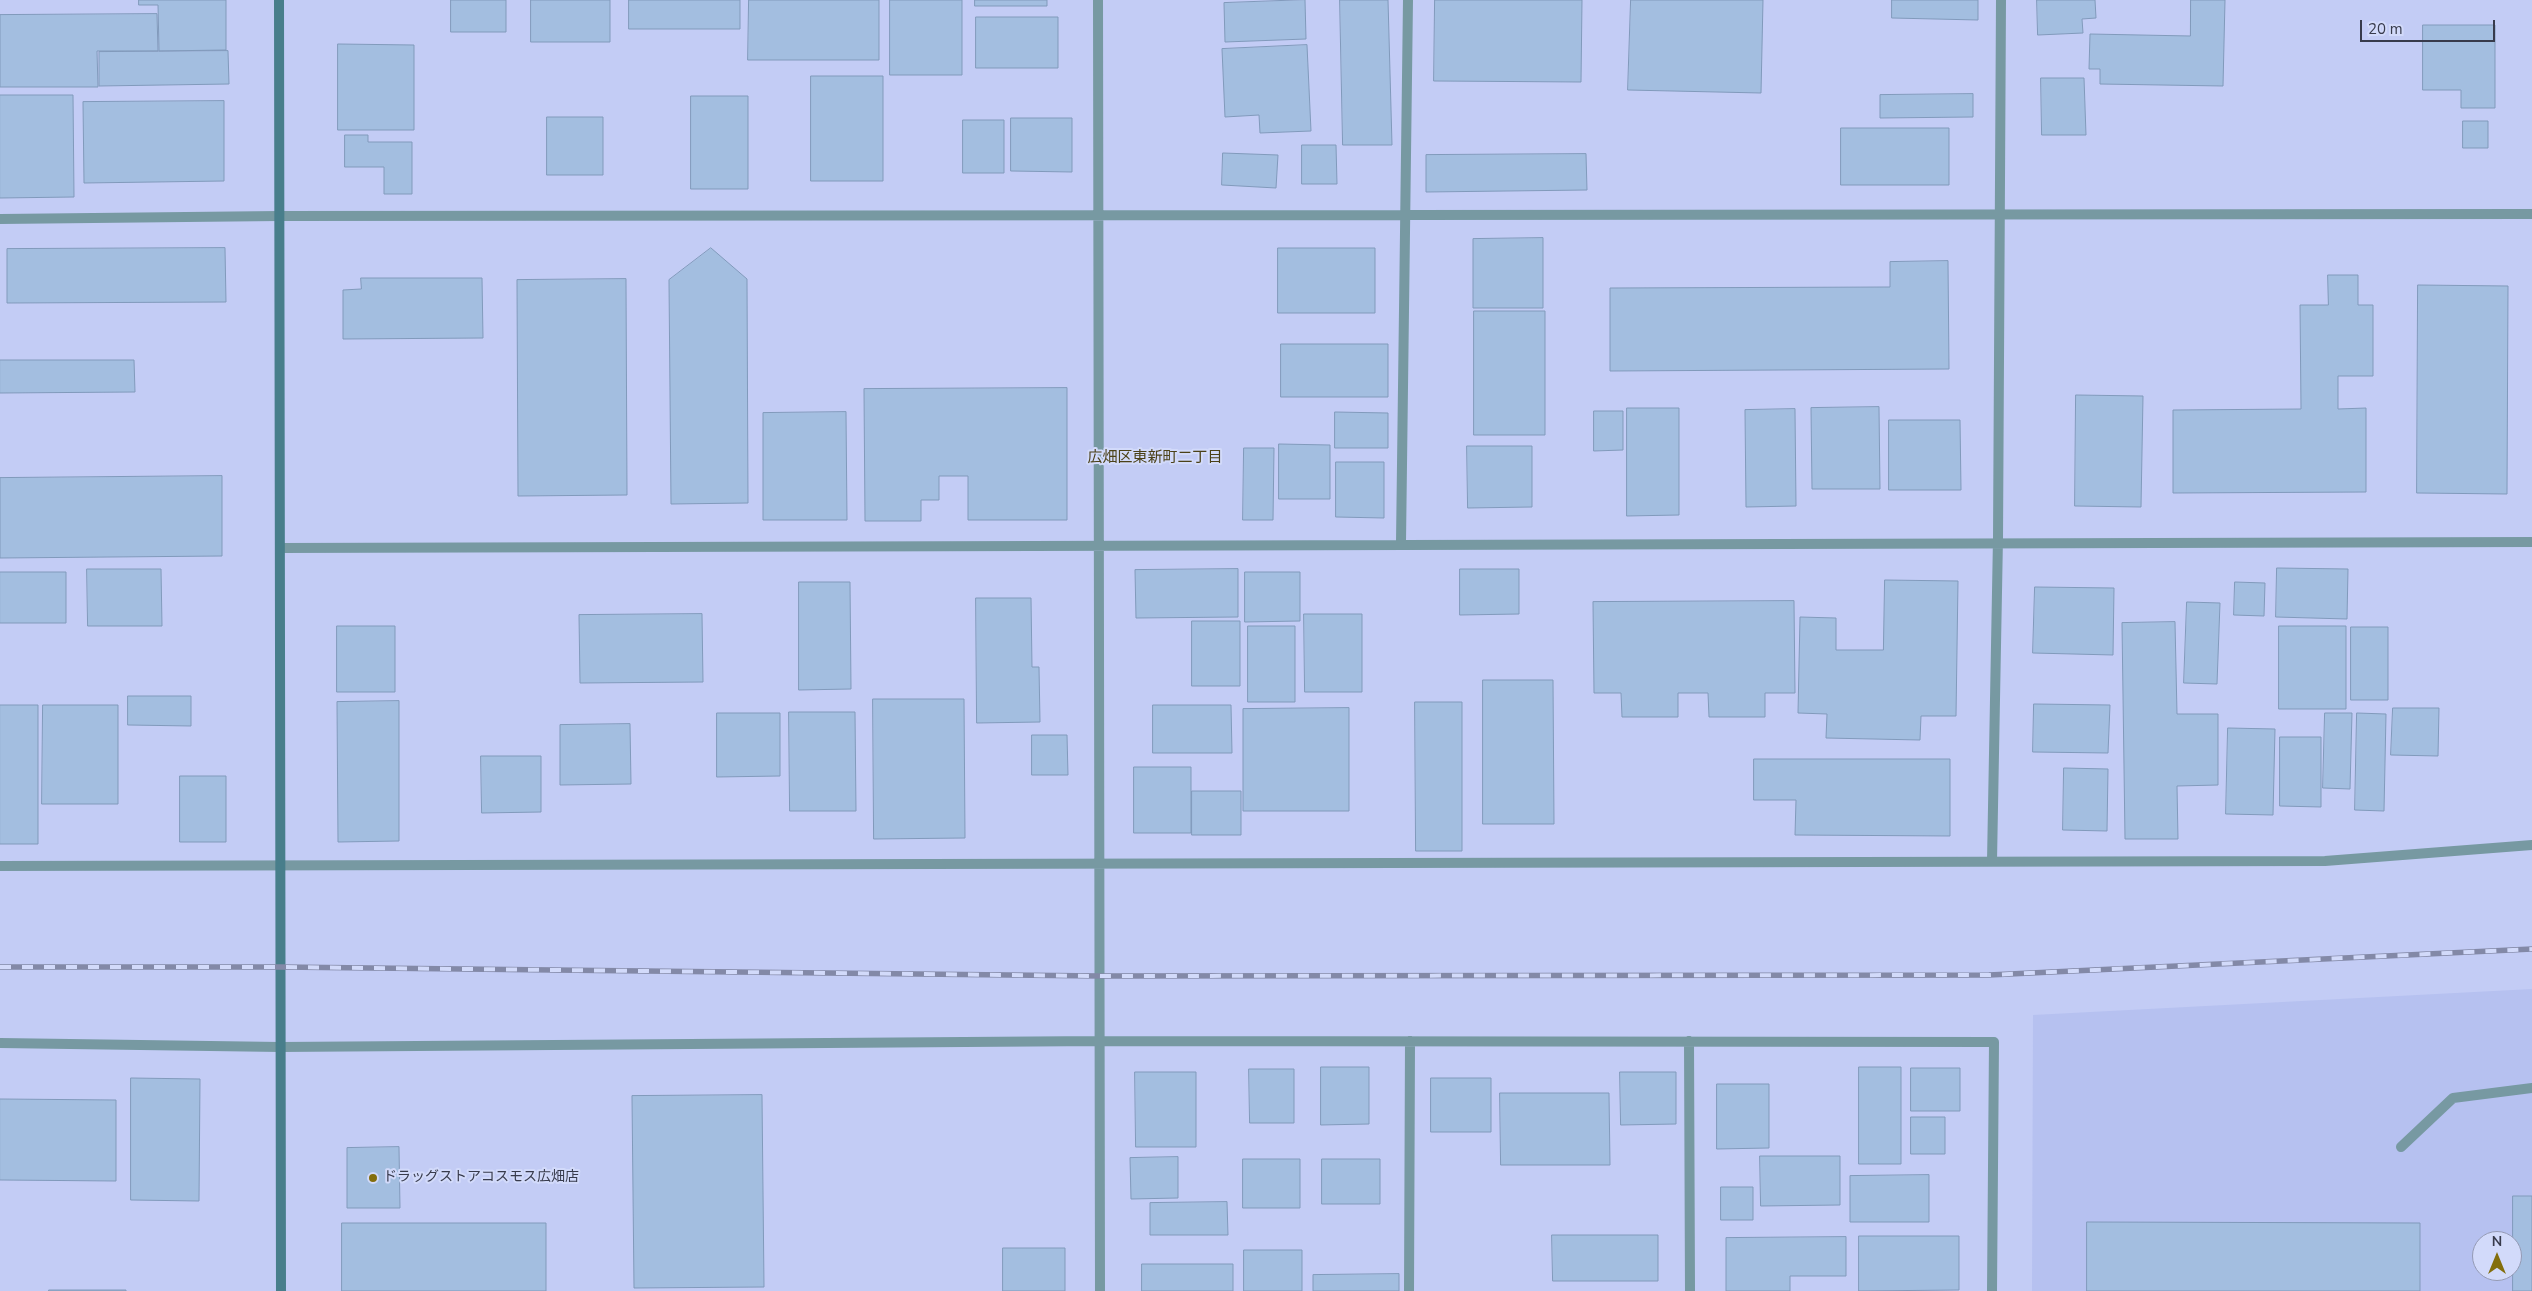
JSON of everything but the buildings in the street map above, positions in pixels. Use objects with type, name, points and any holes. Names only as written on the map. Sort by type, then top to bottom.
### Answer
[{"type":"street","points":[[279,0],[281,1291]]},
{"type":"street","points":[[1098,0],[1101,865],[1100,1291]]},
{"type":"street","points":[[1402,542],[1408,0]]},
{"type":"street","points":[[1992,861],[1998,538],[2001,0]]},
{"type":"street","points":[[0,219],[279,216],[2532,214]]},
{"type":"street","points":[[280,548],[1998,538],[2532,542]]},
{"type":"street","points":[[0,866],[280,867],[2325,861],[2532,845]]},
{"type":"street","points":[[0,1043],[280,1048],[1101,1042],[1994,1042],[1992,1291]]},
{"type":"street","points":[[1409,1291],[1410,1042]]},
{"type":"street","points":[[1689,1042],[1690,1291]]},
{"type":"street","points":[[2401,1148],[2453,1098],[2532,1088]]},
{"type":"shaded area","points":[[2532,989],[2532,1291],[2032,1291],[2033,1015]]},
{"type":"railway","points":[[0,967],[280,967],[1100,976],[1989,975],[2532,949]]},
{"type":"place","name":"ドラッグストアコスモス広畑店","points":[[373,1178]]},
{"type":"district","name":"広畑区東新町二丁目","points":[[1155,458]]}]
